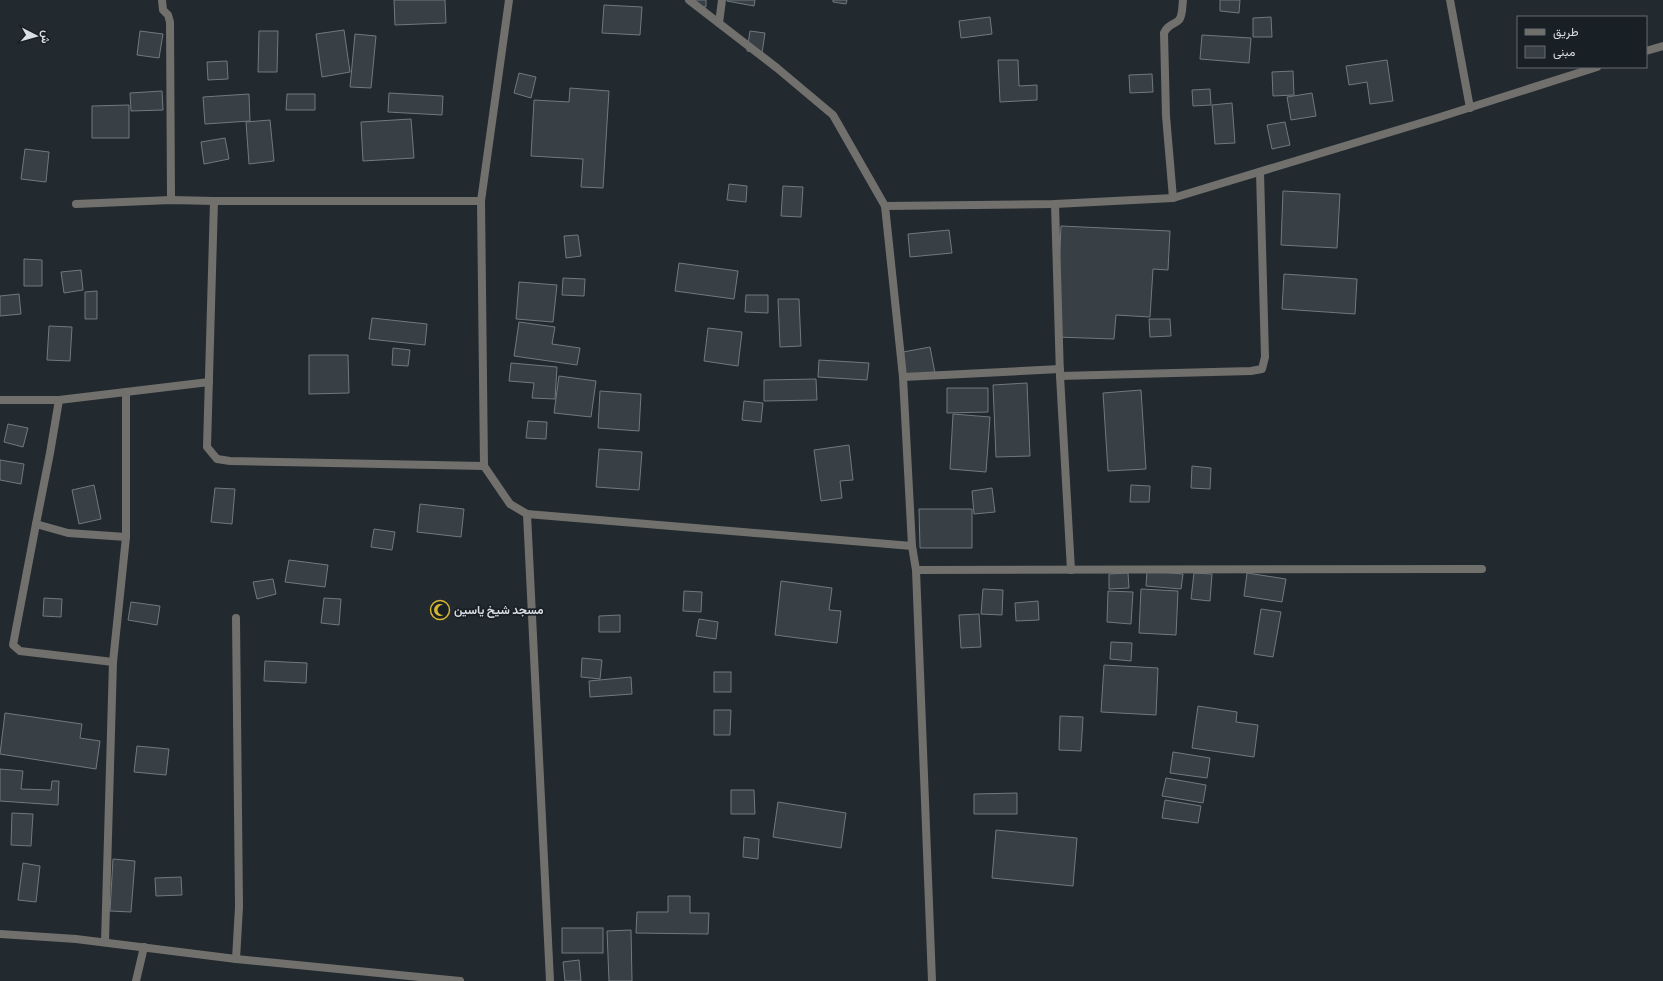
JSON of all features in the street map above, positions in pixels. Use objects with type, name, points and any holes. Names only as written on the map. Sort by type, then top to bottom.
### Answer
[{"type":"street","points":[[162,0],[163,10],[168,15],[170,22],[171,200]]},
{"type":"street","points":[[509,0],[481,201],[484,466],[510,504],[527,514],[912,546]]},
{"type":"street","points":[[689,0],[778,68],[833,115],[885,206],[903,378],[912,546],[916,570],[932,981]]},
{"type":"street","points":[[719,23],[722,0]]},
{"type":"street","points":[[1173,198],[1166,116],[1164,33],[1167,27],[1179,20],[1182,14],[1183,0]]},
{"type":"street","points":[[1450,0],[1470,108]]},
{"type":"street","points":[[1647,51],[1663,46]]},
{"type":"street","points":[[885,206],[1055,204],[1173,198],[1470,108],[1594,68]]},
{"type":"street","points":[[903,378],[1060,373],[1251,371],[1262,369],[1265,357],[1260,172]]},
{"type":"street","points":[[76,204],[171,200],[481,201]]},
{"type":"street","points":[[214,201],[207,447],[217,459],[230,461],[484,466]]},
{"type":"street","points":[[1055,204],[1060,373],[1071,570]]},
{"type":"street","points":[[0,400],[59,400],[209,382]]},
{"type":"street","points":[[106,942],[113,662],[126,537],[126,392]]},
{"type":"street","points":[[59,400],[12,646],[20,651],[113,662]]},
{"type":"street","points":[[527,514],[550,981]]},
{"type":"street","points":[[36,524],[68,532],[126,537]]},
{"type":"street","points":[[916,570],[1482,569]]},
{"type":"street","points":[[236,618],[239,907],[236,959]]},
{"type":"street","points":[[0,934],[106,942],[236,959],[434,977],[460,981]]},
{"type":"street","points":[[136,981],[144,947]]},
{"type":"building","points":[[394,0],[445,0],[446,23],[395,25]]},
{"type":"building","points":[[690,0],[706,0],[706,7],[689,4]]},
{"type":"building","points":[[727,0],[755,0],[754,6]]},
{"type":"building","points":[[833,0],[847,0],[846,4],[833,2]]},
{"type":"building","points":[[1220,0],[1240,0],[1239,13],[1220,11]]},
{"type":"building","points":[[604,5],[642,7],[640,35],[602,33]]},
{"type":"building","points":[[990,17],[992,34],[961,38],[959,21]]},
{"type":"building","points":[[1271,17],[1272,37],[1253,37],[1253,18]]},
{"type":"building","points":[[344,30],[350,72],[322,77],[316,34]]},
{"type":"building","points":[[140,31],[163,34],[159,58],[137,55]]},
{"type":"building","points":[[259,31],[278,31],[277,72],[258,72]]},
{"type":"building","points":[[750,31],[765,33],[762,53],[747,51]]},
{"type":"building","points":[[355,34],[376,36],[371,88],[350,87]]},
{"type":"building","points":[[1202,35],[1251,38],[1249,63],[1200,59]]},
{"type":"building","points":[[998,60],[1018,60],[1019,86],[1037,85],[1037,100],[1000,102]]},
{"type":"building","points":[[1387,60],[1393,101],[1370,104],[1367,82],[1349,85],[1346,66]]},
{"type":"building","points":[[227,61],[228,79],[208,80],[207,62]]},
{"type":"building","points":[[1293,71],[1294,95],[1273,96],[1272,72]]},
{"type":"building","points":[[519,73],[536,77],[531,98],[514,93]]},
{"type":"building","points":[[1152,74],[1153,92],[1130,93],[1129,75]]},
{"type":"building","points":[[570,88],[609,91],[603,188],[581,187],[583,159],[531,156],[534,100],[569,102]]},
{"type":"building","points":[[1210,89],[1211,105],[1193,106],[1192,90]]},
{"type":"building","points":[[162,91],[163,110],[131,111],[130,93]]},
{"type":"building","points":[[389,93],[443,96],[442,115],[388,112]]},
{"type":"building","points":[[1312,93],[1316,116],[1291,120],[1287,97]]},
{"type":"building","points":[[249,94],[250,121],[205,124],[203,97]]},
{"type":"building","points":[[287,94],[315,94],[315,110],[286,110]]},
{"type":"building","points":[[1232,103],[1235,143],[1215,144],[1212,105]]},
{"type":"building","points":[[129,105],[129,138],[92,138],[92,106]]},
{"type":"building","points":[[411,119],[414,158],[363,161],[361,122]]},
{"type":"building","points":[[270,120],[274,161],[249,164],[246,122]]},
{"type":"building","points":[[1285,122],[1290,145],[1272,149],[1267,125]]},
{"type":"building","points":[[225,138],[229,159],[204,164],[201,142]]},
{"type":"building","points":[[25,149],[49,152],[46,182],[21,179]]},
{"type":"building","points":[[729,184],[747,186],[746,202],[727,200]]},
{"type":"building","points":[[783,186],[803,187],[801,217],[781,216]]},
{"type":"building","points":[[1283,191],[1340,194],[1337,248],[1281,245]]},
{"type":"building","points":[[1061,226],[1170,231],[1168,270],[1153,269],[1150,317],[1116,315],[1114,339],[1056,337]]},
{"type":"building","points":[[949,230],[952,253],[910,257],[908,234]]},
{"type":"building","points":[[578,235],[581,256],[566,258],[564,236]]},
{"type":"building","points":[[24,259],[42,260],[42,286],[24,286]]},
{"type":"building","points":[[679,263],[738,271],[734,299],[675,291]]},
{"type":"building","points":[[81,270],[83,290],[64,293],[61,272]]},
{"type":"building","points":[[1284,274],[1357,279],[1355,314],[1282,309]]},
{"type":"building","points":[[563,278],[585,279],[584,296],[562,295]]},
{"type":"building","points":[[519,282],[557,285],[553,322],[516,319]]},
{"type":"building","points":[[97,291],[97,319],[85,319],[85,292]]},
{"type":"building","points":[[19,294],[21,314],[0,316],[0,296]]},
{"type":"building","points":[[746,295],[768,295],[768,313],[745,312]]},
{"type":"building","points":[[778,299],[799,299],[801,346],[780,347]]},
{"type":"building","points":[[372,318],[427,324],[425,345],[369,339]]},
{"type":"building","points":[[1149,319],[1170,319],[1171,336],[1150,337]]},
{"type":"building","points":[[519,322],[555,327],[552,344],[580,348],[577,365],[514,356]]},
{"type":"building","points":[[49,326],[72,327],[70,361],[47,360]]},
{"type":"building","points":[[708,328],[742,332],[738,366],[704,361]]},
{"type":"building","points":[[930,347],[935,373],[902,379],[898,353]]},
{"type":"building","points":[[393,348],[410,350],[408,366],[392,365]]},
{"type":"building","points":[[309,355],[348,355],[349,393],[309,394]]},
{"type":"building","points":[[819,360],[869,363],[867,380],[818,377]]},
{"type":"building","points":[[511,363],[557,367],[555,399],[532,398],[534,383],[509,381]]},
{"type":"building","points":[[559,376],[596,381],[591,417],[554,413]]},
{"type":"building","points":[[816,379],[817,400],[764,401],[764,380]]},
{"type":"building","points":[[1027,383],[1030,456],[996,457],[993,385]]},
{"type":"building","points":[[947,388],[988,388],[988,412],[947,413]]},
{"type":"building","points":[[1141,390],[1146,469],[1108,471],[1103,393]]},
{"type":"building","points":[[600,391],[641,394],[639,431],[598,428]]},
{"type":"building","points":[[744,401],[763,403],[761,422],[742,420]]},
{"type":"building","points":[[953,414],[990,417],[986,472],[950,469]]},
{"type":"building","points":[[528,421],[547,422],[546,439],[526,438]]},
{"type":"building","points":[[8,424],[28,428],[23,447],[4,442]]},
{"type":"building","points":[[849,445],[853,480],[840,481],[842,498],[821,501],[814,450]]},
{"type":"building","points":[[599,449],[642,452],[639,490],[596,487]]},
{"type":"building","points":[[0,460],[24,464],[21,484],[0,480]]},
{"type":"building","points":[[1192,466],[1211,468],[1210,489],[1191,488]]},
{"type":"building","points":[[94,485],[101,519],[79,524],[72,490]]},
{"type":"building","points":[[1131,485],[1150,486],[1149,502],[1130,502]]},
{"type":"building","points":[[215,488],[235,489],[232,524],[211,522]]},
{"type":"building","points":[[992,488],[995,512],[974,514],[972,491]]},
{"type":"building","points":[[420,504],[464,509],[461,537],[417,532]]},
{"type":"building","points":[[919,509],[972,509],[972,548],[920,548]]},
{"type":"building","points":[[374,529],[395,532],[392,550],[371,547]]},
{"type":"building","points":[[289,560],[328,565],[325,587],[285,582]]},
{"type":"building","points":[[1147,571],[1183,574],[1181,589],[1146,586]]},
{"type":"building","points":[[1128,573],[1129,588],[1109,589],[1109,574]]},
{"type":"building","points":[[1194,573],[1212,574],[1210,601],[1191,599]]},
{"type":"building","points":[[1247,573],[1286,579],[1282,602],[1244,596]]},
{"type":"building","points":[[273,579],[276,594],[257,599],[253,582]]},
{"type":"building","points":[[781,581],[832,588],[829,610],[841,611],[837,643],[775,635]]},
{"type":"building","points":[[983,589],[1003,590],[1002,615],[981,614]]},
{"type":"building","points":[[1141,589],[1178,591],[1176,635],[1139,633]]},
{"type":"building","points":[[684,591],[702,592],[701,612],[683,611]]},
{"type":"building","points":[[1108,591],[1133,592],[1131,624],[1107,622]]},
{"type":"building","points":[[44,598],[62,599],[61,617],[43,616]]},
{"type":"building","points":[[324,598],[341,599],[339,625],[321,623]]},
{"type":"building","points":[[1038,601],[1039,620],[1016,621],[1015,603]]},
{"type":"building","points":[[131,602],[160,606],[157,625],[128,620]]},
{"type":"building","points":[[1261,609],[1281,612],[1273,657],[1254,654]]},
{"type":"building","points":[[979,614],[981,647],[961,648],[959,615]]},
{"type":"building","points":[[620,615],[620,632],[599,632],[599,616]]},
{"type":"building","points":[[699,619],[718,622],[716,639],[696,636]]},
{"type":"building","points":[[1111,642],[1132,643],[1131,661],[1110,659]]},
{"type":"building","points":[[582,658],[602,660],[600,679],[581,677]]},
{"type":"building","points":[[265,661],[307,663],[306,683],[264,681]]},
{"type":"building","points":[[1104,665],[1158,668],[1156,715],[1101,712]]},
{"type":"building","points":[[714,672],[731,672],[731,692],[714,692]]},
{"type":"building","points":[[631,677],[632,694],[590,697],[589,681]]},
{"type":"building","points":[[1198,706],[1237,712],[1236,722],[1258,725],[1254,757],[1192,748]]},
{"type":"building","points":[[714,710],[731,710],[730,735],[714,735]]},
{"type":"building","points":[[5,713],[82,724],[80,738],[100,741],[96,769],[0,754]]},
{"type":"building","points":[[1060,716],[1083,717],[1081,751],[1059,750]]},
{"type":"building","points":[[137,746],[169,749],[166,775],[134,772]]},
{"type":"building","points":[[1173,752],[1210,758],[1207,778],[1170,773]]},
{"type":"building","points":[[0,769],[23,771],[21,789],[51,790],[52,781],[59,781],[58,805],[0,801]]},
{"type":"building","points":[[1166,778],[1206,785],[1203,803],[1162,796]]},
{"type":"building","points":[[731,790],[754,790],[755,814],[731,814]]},
{"type":"building","points":[[1017,793],[1017,814],[974,814],[974,794]]},
{"type":"building","points":[[1165,800],[1201,806],[1198,823],[1162,818]]},
{"type":"building","points":[[778,802],[846,813],[841,848],[773,837]]},
{"type":"building","points":[[12,813],[33,814],[31,846],[11,845]]},
{"type":"building","points":[[996,830],[1077,838],[1073,886],[992,878]]},
{"type":"building","points":[[744,837],[759,839],[758,859],[743,857]]},
{"type":"building","points":[[113,859],[135,861],[131,912],[110,911]]},
{"type":"building","points":[[23,863],[40,866],[36,902],[18,900]]},
{"type":"building","points":[[181,877],[182,895],[156,896],[155,878]]},
{"type":"building","points":[[668,896],[690,896],[690,913],[709,913],[708,934],[636,933],[637,912],[668,912]]},
{"type":"building","points":[[562,928],[603,928],[603,953],[562,953]]},
{"type":"building","points":[[631,930],[632,981],[609,981],[607,931]]},
{"type":"building","points":[[579,960],[581,981],[565,981],[563,962]]},
{"type":"place","name":"مسجد شيخ ياسين","points":[[440,610]]}]
